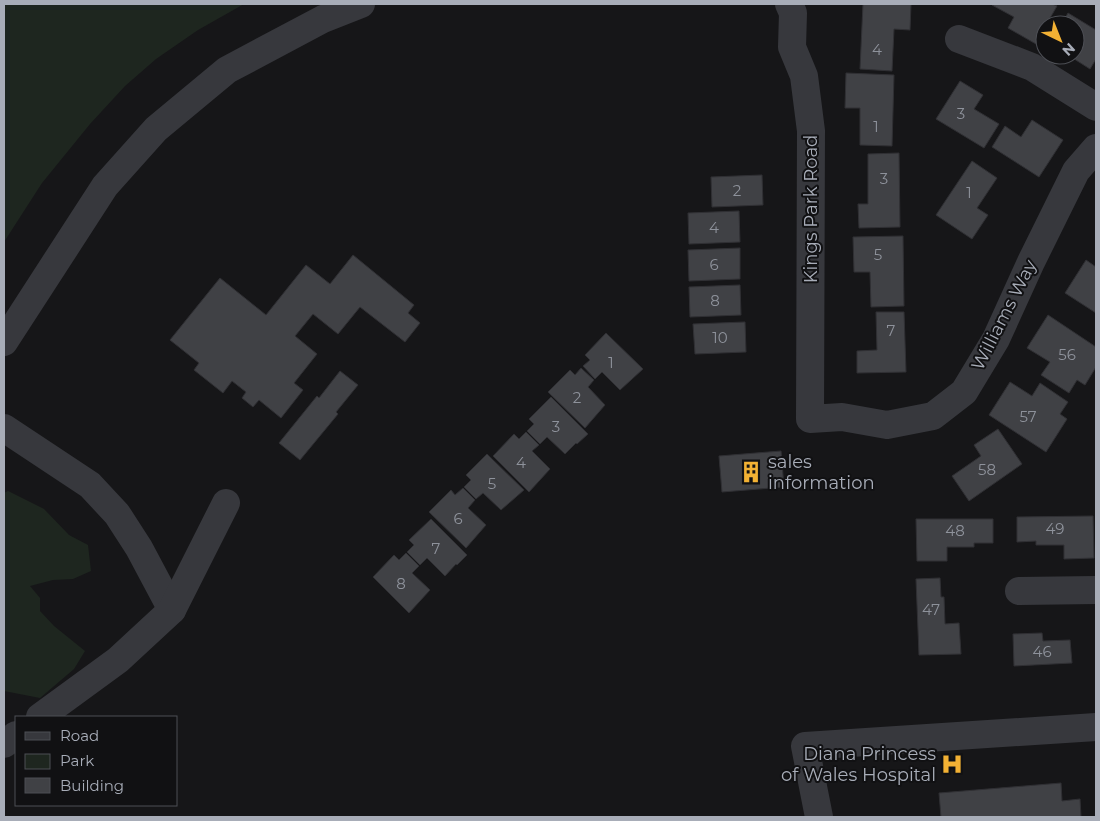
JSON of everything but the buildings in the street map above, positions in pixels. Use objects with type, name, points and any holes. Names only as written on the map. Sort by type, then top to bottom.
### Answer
[{"type":"street","points":[[4,342],[105,186],[156,129],[227,70],[323,19],[361,4]]},
{"type":"street","name":"Kings Park Road","points":[[789,4],[792,13],[792,47],[804,76],[811,131],[810,419]]},
{"type":"street","points":[[959,39],[1032,67],[1096,106]]},
{"type":"street","name":"Williams Way","points":[[810,419],[842,417],[887,426],[933,416],[964,392],[996,339],[1030,262],[1076,171],[1096,148]]},
{"type":"street","points":[[4,428],[90,485],[117,514],[139,548],[172,610]]},
{"type":"street","points":[[41,716],[118,660],[172,610],[226,503]]},
{"type":"street","points":[[1019,591],[1096,590]]},
{"type":"street","points":[[819,817],[804,746],[1096,727]]},
{"type":"street","points":[[4,744],[15,736]]},
{"type":"green space","points":[[4,4],[244,4],[198,30],[156,59],[125,86],[90,124],[42,183],[4,242]]},
{"type":"green space","points":[[8,491],[44,509],[69,535],[88,545],[91,571],[73,579],[53,580],[30,586],[40,598],[40,611],[54,626],[85,651],[74,669],[40,698],[4,691],[4,493]]},
{"type":"place","name":"sales information","points":[[751,472]]},
{"type":"place","name":"Diana Princess of Wales Hospital","points":[[952,764]]}]
